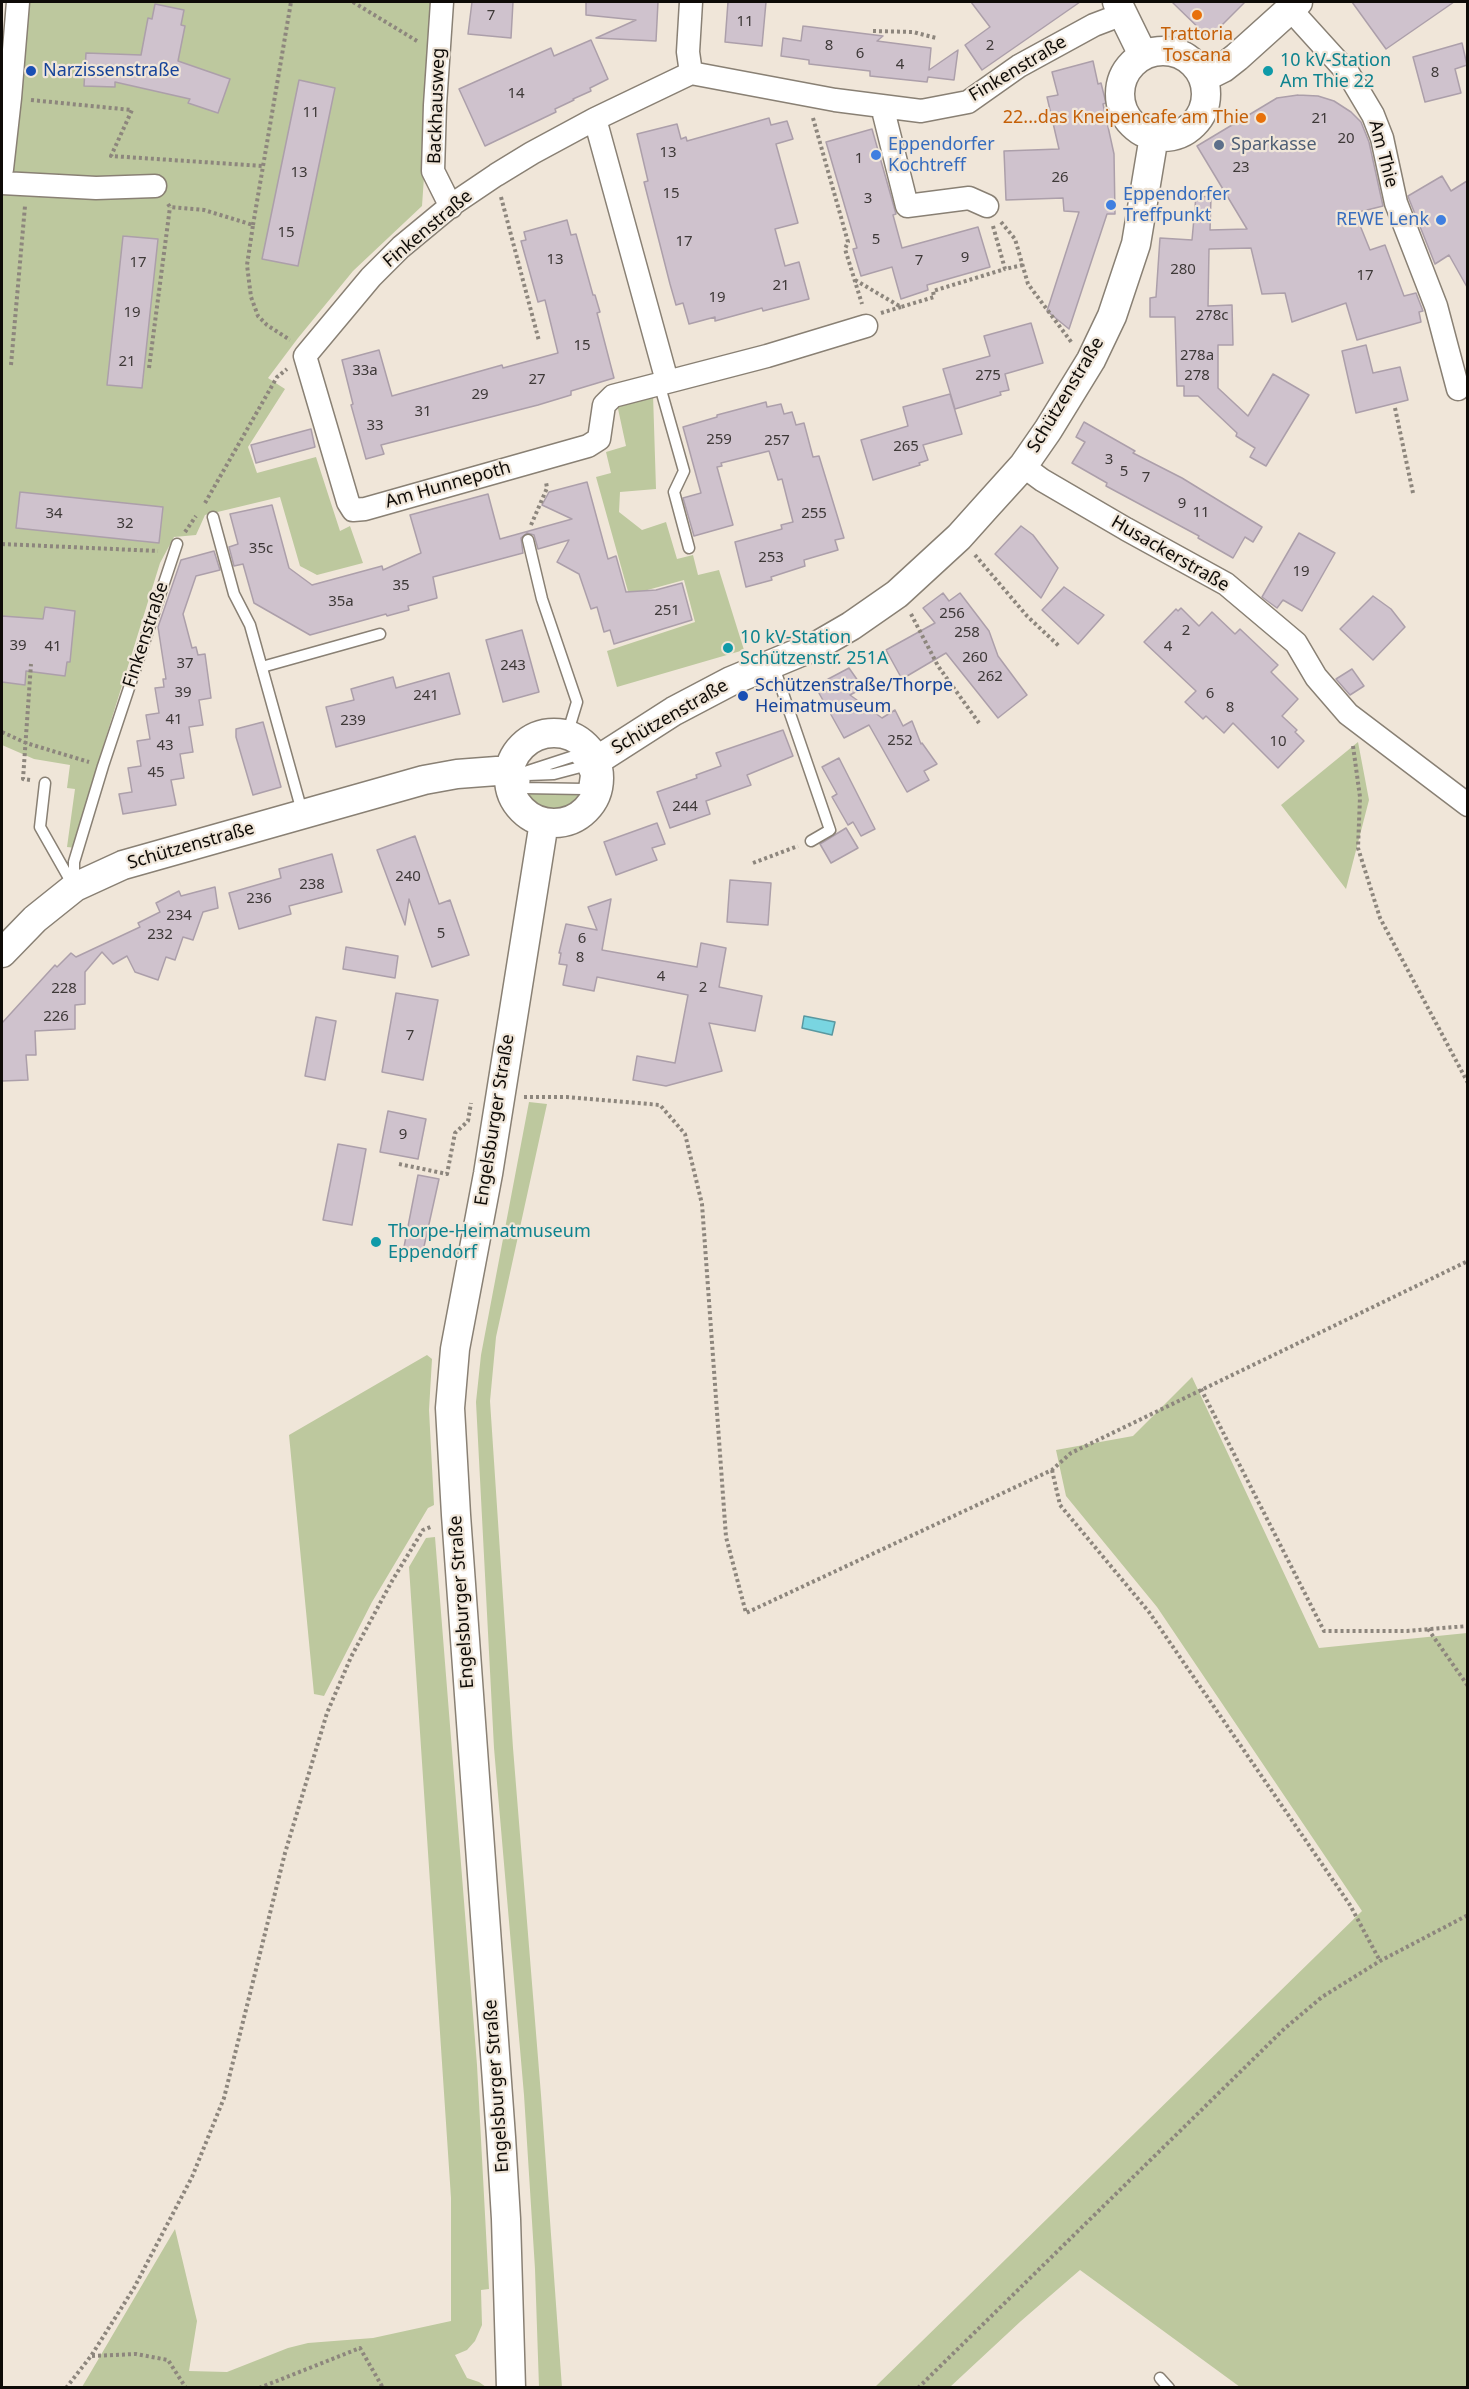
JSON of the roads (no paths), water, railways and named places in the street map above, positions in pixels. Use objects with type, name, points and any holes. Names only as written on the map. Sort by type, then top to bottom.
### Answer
[{"type":"street","points":[[2,169],[18,2]]},
{"type":"street","name":"Backhausweg","points":[[442,2],[433,171],[451,207]]},
{"type":"street","points":[[690,73],[688,52],[691,2]]},
{"type":"street","points":[[1203,78],[1223,68],[1237,57],[1294,5]]},
{"type":"street","name":"Am Thie","points":[[1294,5],[1348,73],[1373,115],[1382,138],[1396,203],[1436,306],[1458,389]]},
{"type":"street","points":[[1120,8],[1143,55]]},
{"type":"street","name":"Finkenstraße","points":[[304,356],[371,277],[402,247],[451,207],[496,175],[595,119],[690,73],[921,111],[968,102],[1019,66],[1120,8]]},
{"type":"street","points":[[1158,51],[1174,52],[1188,59],[1203,78],[1205,100],[1196,121],[1177,134],[1154,136],[1134,126],[1124,114],[1120,100],[1122,77],[1131,64],[1143,55],[1158,51]]},
{"type":"street","points":[[882,106],[907,206],[969,198],[987,206]]},
{"type":"street","points":[[595,119],[663,382]]},
{"type":"street","name":"Schützenstraße","points":[[590,764],[674,711],[731,681],[827,640],[851,626],[897,594],[958,537],[1023,465],[1048,430],[1090,360],[1112,316],[1136,244],[1154,136]]},
{"type":"street","points":[[2,183],[96,188],[155,186]]},
{"type":"street","name":"Am Hunnepoth","points":[[304,356],[348,502],[353,510],[365,509],[588,446],[599,438],[604,405],[613,396],[767,356],[866,326]]},
{"type":"street","name":"Husackerstraße","points":[[1023,465],[1042,480],[1226,584],[1296,642],[1316,677],[1348,714],[1467,805]]},
{"type":"street","points":[[567,735],[584,744],[590,764],[599,773],[598,787],[593,801],[584,812],[572,820],[558,823],[544,822],[531,817],[520,808],[513,796],[509,783],[517,773],[515,755],[525,744],[538,736],[567,735]]},
{"type":"street","name":"Schützenstraße","points":[[2,953],[35,919],[75,887],[123,865],[424,780],[457,774],[517,773]]},
{"type":"street","name":"Engelsburger Straße","points":[[511,2388],[503,2172],[450,1432],[451,1383],[486,1095],[544,822]]},
{"type":"lane","points":[[663,382],[684,471],[674,492],[688,548]]},
{"type":"lane","points":[[213,517],[234,594],[250,625],[303,815]]},
{"type":"lane","points":[[528,540],[542,599],[577,702],[567,735]]},
{"type":"lane","name":"Finkenstraße","points":[[75,887],[74,862],[175,548]]},
{"type":"lane","points":[[262,667],[380,634]]},
{"type":"lane","points":[[773,664],[830,830],[811,841]]},
{"type":"lane","points":[[517,773],[524,788],[584,789],[590,764]]},
{"type":"lane","name":"Schützenstraße","points":[[517,773],[554,774],[590,764]]},
{"type":"lane","points":[[45,783],[40,827],[75,887]]},
{"type":"lane","points":[[1160,2378],[1169,2388]]},
{"type":"water","points":[[804,1016],[835,1022],[832,1035],[802,1028]]},
{"type":"place","name":"Trattoria Toscana","points":[[1197,15]]},
{"type":"place","name":"Narzissenstraße","points":[[31,71]]},
{"type":"place","name":"10 kV-Station Am Thie 22","points":[[1268,71]]},
{"type":"place","name":"22...das Kneipencafe am Thie","points":[[1261,118]]},
{"type":"place","name":"Sparkasse","points":[[1219,145]]},
{"type":"place","name":"Eppendorfer Kochtreff","points":[[876,155]]},
{"type":"place","name":"Eppendorfer Treffpunkt","points":[[1111,205]]},
{"type":"place","name":"REWE Lenk","points":[[1441,220]]},
{"type":"place","name":"10 kV-Station Schützenstr. 251A","points":[[728,648]]},
{"type":"place","name":"Schützenstraße/Thorpe Heimatmuseum","points":[[743,696]]},
{"type":"place","name":"Thorpe-Heimatmuseum Eppendorf","points":[[376,1242]]}]
